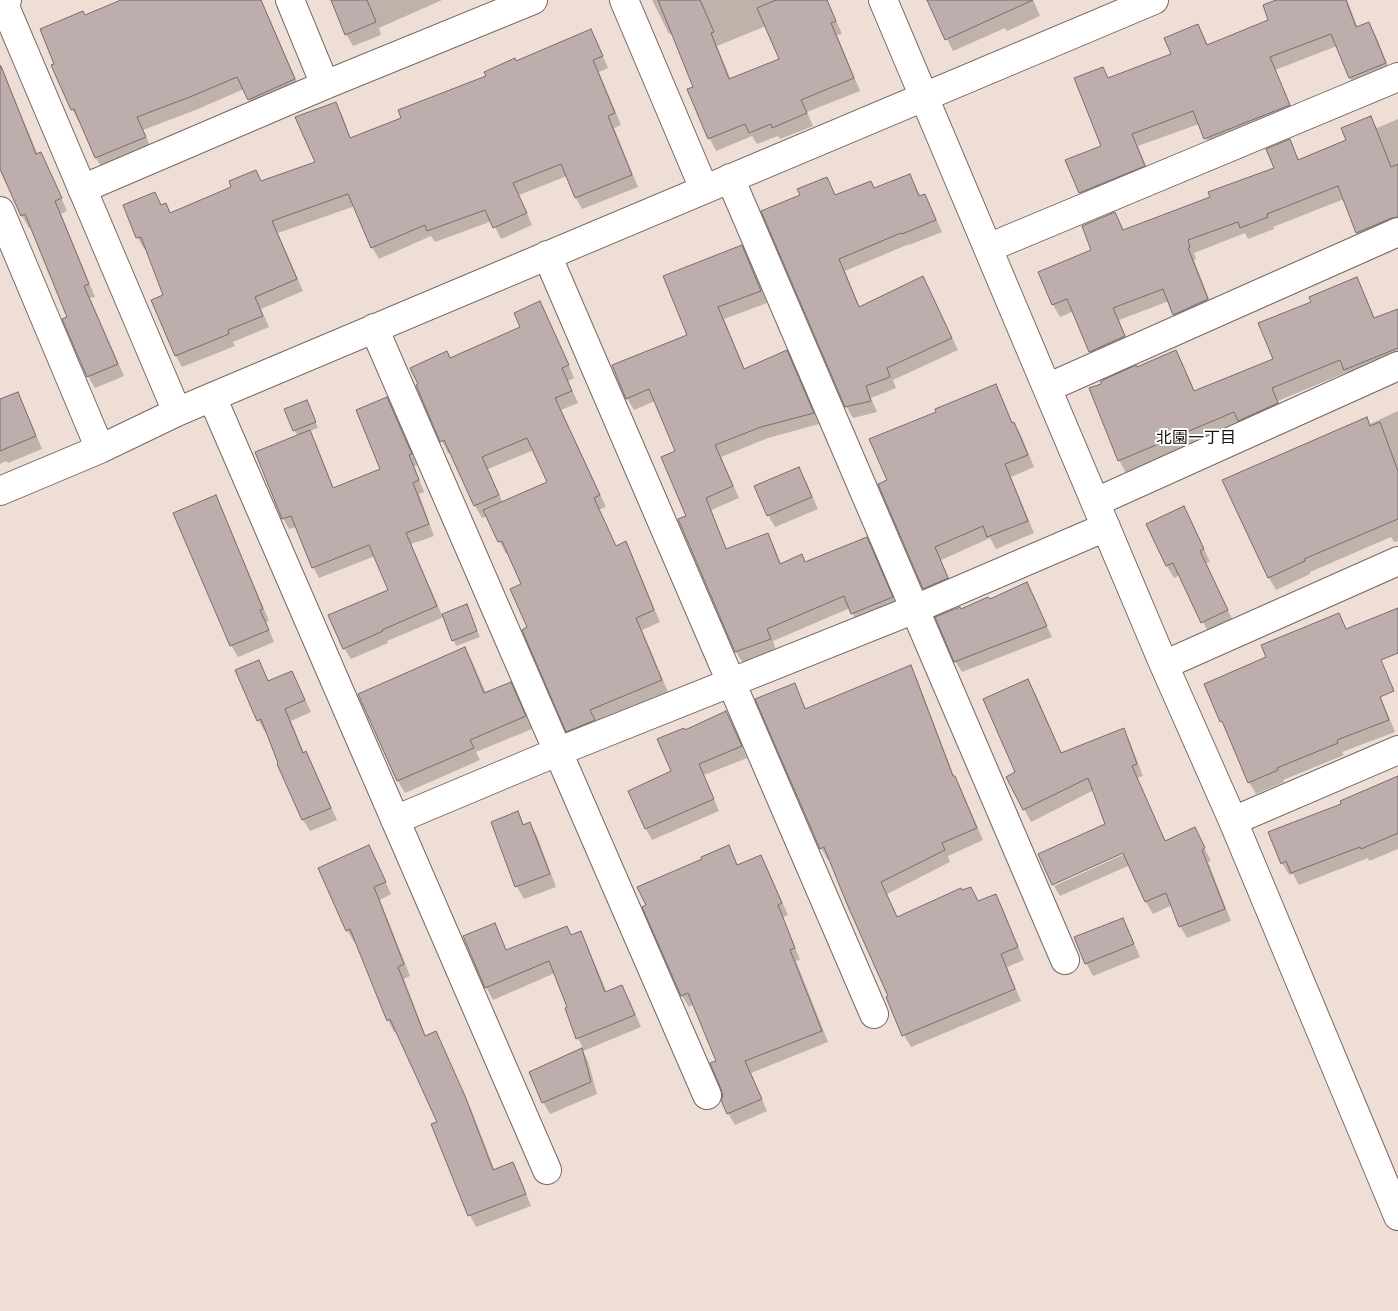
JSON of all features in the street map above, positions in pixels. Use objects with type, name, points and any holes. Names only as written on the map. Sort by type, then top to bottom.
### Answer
[{"type":"street","points":[[7,0],[3,2],[177,412]]},
{"type":"street","points":[[290,0],[325,85]]},
{"type":"street","points":[[82,189],[325,85],[533,0]]},
{"type":"street","points":[[624,0],[704,189]]},
{"type":"street","points":[[883,0],[1164,665],[1233,821],[1398,1216]]},
{"type":"street","points":[[0,491],[100,449],[177,412],[374,328],[1154,0]]},
{"type":"street","points":[[988,248],[1398,77]]},
{"type":"street","points":[[730,178],[1064,960]]},
{"type":"street","points":[[0,211],[100,449]]},
{"type":"street","points":[[1047,388],[1398,232]]},
{"type":"street","points":[[547,256],[874,1014]]},
{"type":"street","points":[[374,328],[706,1095]]},
{"type":"street","points":[[1096,502],[1398,366]]},
{"type":"street","points":[[212,397],[547,1170]]},
{"type":"street","points":[[395,820],[730,682],[915,610],[1106,527]]},
{"type":"street","points":[[1164,665],[1398,561]]},
{"type":"street","points":[[1233,821],[1398,750]]},
{"type":"building","points":[[121,0],[261,0],[295,79],[248,100],[237,77],[137,117],[146,137],[95,158],[74,109],[71,110],[51,65],[54,64],[40,29],[83,11],[85,15]]},
{"type":"building","points":[[331,0],[367,0],[376,22],[345,35]]},
{"type":"building","points":[[658,0],[700,0],[714,32],[711,33],[729,79],[779,59],[757,8],[776,0],[827,0],[836,21],[831,23],[854,78],[801,100],[807,113],[772,128],[771,124],[749,133],[745,124],[708,139],[687,89],[693,87]]},
{"type":"building","points":[[927,0],[1033,0],[945,40]]},
{"type":"building","points":[[1276,0],[1346,0],[1356,27],[1369,22],[1386,63],[1349,78],[1331,34],[1270,57],[1290,105],[1204,139],[1193,111],[1132,134],[1145,166],[1079,193],[1065,160],[1101,146],[1074,78],[1103,67],[1108,78],[1171,54],[1164,38],[1198,24],[1207,45],[1268,20],[1263,5]]},
{"type":"building","points":[[591,29],[603,56],[593,60],[615,113],[608,116],[632,175],[575,198],[561,164],[513,183],[527,213],[493,228],[485,210],[427,231],[425,225],[371,248],[348,194],[272,221],[297,279],[255,297],[263,316],[228,330],[229,334],[175,356],[151,300],[163,295],[141,237],[136,238],[123,205],[155,192],[161,205],[166,203],[170,213],[231,187],[229,181],[256,170],[261,181],[315,162],[295,117],[336,102],[350,138],[401,118],[398,110],[486,76],[484,72],[515,58],[516,61]]},
{"type":"building","points":[[0,66],[36,154],[41,152],[62,198],[55,201],[89,284],[84,286],[118,364],[87,377],[62,319],[67,317],[25,214],[21,216],[0,169]]},
{"type":"building","points":[[1371,116],[1391,167],[1398,164],[1398,217],[1356,233],[1338,186],[1267,214],[1268,217],[1240,228],[1238,222],[1188,240],[1190,247],[1188,248],[1208,299],[1173,315],[1163,289],[1113,308],[1125,336],[1089,352],[1067,299],[1052,305],[1038,272],[1091,250],[1082,226],[1115,212],[1123,230],[1210,197],[1208,192],[1274,168],[1266,149],[1290,139],[1298,160],[1346,140],[1341,128]]},
{"type":"building","points":[[910,174],[919,196],[925,194],[936,220],[839,259],[859,307],[923,276],[952,338],[887,368],[890,377],[866,386],[871,401],[845,407],[761,211],[800,195],[797,189],[827,177],[835,195],[871,181],[874,188]]},
{"type":"building","points":[[742,245],[761,291],[718,307],[744,369],[787,350],[814,413],[761,427],[715,445],[733,486],[706,498],[726,549],[768,533],[780,564],[802,554],[805,562],[867,537],[893,597],[851,614],[844,596],[767,629],[771,639],[735,652],[678,519],[686,516],[661,457],[675,451],[649,389],[626,399],[612,365],[687,335],[663,276]]},
{"type":"building","points":[[1357,277],[1374,318],[1398,309],[1398,348],[1344,370],[1340,360],[1272,388],[1278,403],[1238,421],[1234,412],[1118,461],[1089,388],[1101,384],[1101,381],[1136,365],[1137,367],[1176,350],[1194,391],[1273,359],[1258,323],[1311,302],[1309,297]]},
{"type":"building","points":[[540,301],[569,365],[562,368],[572,391],[555,398],[600,495],[594,498],[616,546],[626,541],[654,610],[636,618],[662,680],[590,710],[595,720],[566,732],[522,630],[527,627],[510,589],[521,584],[502,541],[498,542],[483,510],[547,482],[527,438],[482,457],[499,495],[474,506],[444,440],[440,442],[410,368],[447,351],[450,358],[520,327],[514,313]]},
{"type":"building","points":[[996,384],[1028,455],[1005,464],[1028,521],[987,537],[983,526],[935,547],[948,578],[923,589],[878,484],[887,480],[869,439],[936,412],[935,409]]},
{"type":"building","points":[[18,392],[36,436],[0,451],[0,399]]},
{"type":"building","points":[[387,397],[412,454],[409,455],[419,480],[413,483],[429,524],[406,533],[437,606],[343,649],[328,615],[388,590],[369,545],[312,568],[291,516],[282,519],[255,452],[310,430],[333,488],[380,469],[356,410]]},
{"type":"building","points":[[307,400],[316,422],[293,431],[284,409]]},
{"type":"building","points":[[1367,417],[1370,426],[1380,422],[1398,471],[1398,519],[1304,559],[1305,561],[1268,578],[1222,480]]},
{"type":"building","points":[[799,467],[812,497],[767,516],[754,486]]},
{"type":"building","points":[[216,495],[263,609],[260,610],[269,630],[230,646],[173,513]]},
{"type":"building","points":[[1184,506],[1204,549],[1200,551],[1228,610],[1201,623],[1173,563],[1166,566],[1146,524]]},
{"type":"building","points":[[1027,582],[1047,626],[954,662],[935,617],[960,607],[961,609],[988,597],[990,599]]},
{"type":"building","points":[[467,604],[477,631],[452,641],[442,614]]},
{"type":"building","points":[[1398,608],[1398,653],[1381,660],[1394,691],[1380,697],[1389,720],[1337,740],[1338,743],[1277,768],[1278,770],[1248,783],[1204,684],[1266,657],[1261,645],[1339,613],[1346,629]]},
{"type":"building","points":[[465,647],[484,693],[511,682],[526,716],[470,740],[474,748],[397,781],[358,694]]},
{"type":"building","points":[[259,660],[268,681],[292,671],[305,700],[285,709],[303,753],[306,751],[331,808],[302,820],[277,764],[261,719],[257,721],[235,670]]},
{"type":"building","points":[[911,665],[953,776],[955,776],[977,828],[942,843],[945,850],[881,882],[897,917],[961,888],[962,890],[971,887],[978,901],[996,894],[1018,947],[1001,954],[1015,989],[902,1036],[886,997],[888,996],[824,847],[820,849],[755,699],[795,683],[805,709]]},
{"type":"building","points":[[1028,679],[1061,753],[1124,728],[1137,764],[1132,766],[1165,841],[1195,827],[1205,848],[1202,850],[1225,909],[1179,927],[1166,893],[1145,902],[1123,853],[1052,885],[1038,854],[1105,824],[1088,778],[1023,810],[1006,777],[1015,772],[983,699]]},
{"type":"building","points":[[726,711],[742,746],[699,764],[714,799],[645,829],[628,791],[671,771],[657,739],[684,728],[685,730]]},
{"type":"building","points":[[1398,776],[1398,833],[1361,849],[1360,847],[1291,873],[1286,861],[1281,864],[1268,832],[1341,804],[1340,801]]},
{"type":"building","points":[[518,811],[523,825],[530,822],[550,874],[515,887],[491,822]]},
{"type":"building","points":[[369,845],[386,882],[374,887],[404,964],[398,967],[425,1036],[436,1031],[465,1096],[493,1170],[513,1162],[526,1194],[468,1216],[431,1124],[437,1122],[390,1019],[387,1021],[350,929],[346,931],[318,868]]},
{"type":"building","points":[[729,845],[737,865],[761,855],[782,903],[778,905],[795,948],[790,950],[822,1031],[745,1061],[762,1099],[727,1114],[721,1100],[723,1096],[721,1089],[710,1063],[716,1061],[688,993],[681,996],[642,907],[646,905],[637,887],[702,859],[701,857]]},
{"type":"building","points":[[1123,918],[1134,944],[1085,964],[1074,937]]},
{"type":"building","points":[[495,923],[506,950],[567,926],[571,935],[581,931],[605,992],[622,985],[635,1015],[576,1039],[565,1008],[567,1007],[549,961],[485,988],[463,936]]},
{"type":"building","points":[[582,1048],[591,1082],[542,1103],[529,1072]]},
{"type":"district","name":"北園一丁目","points":[[1196,439]]}]
